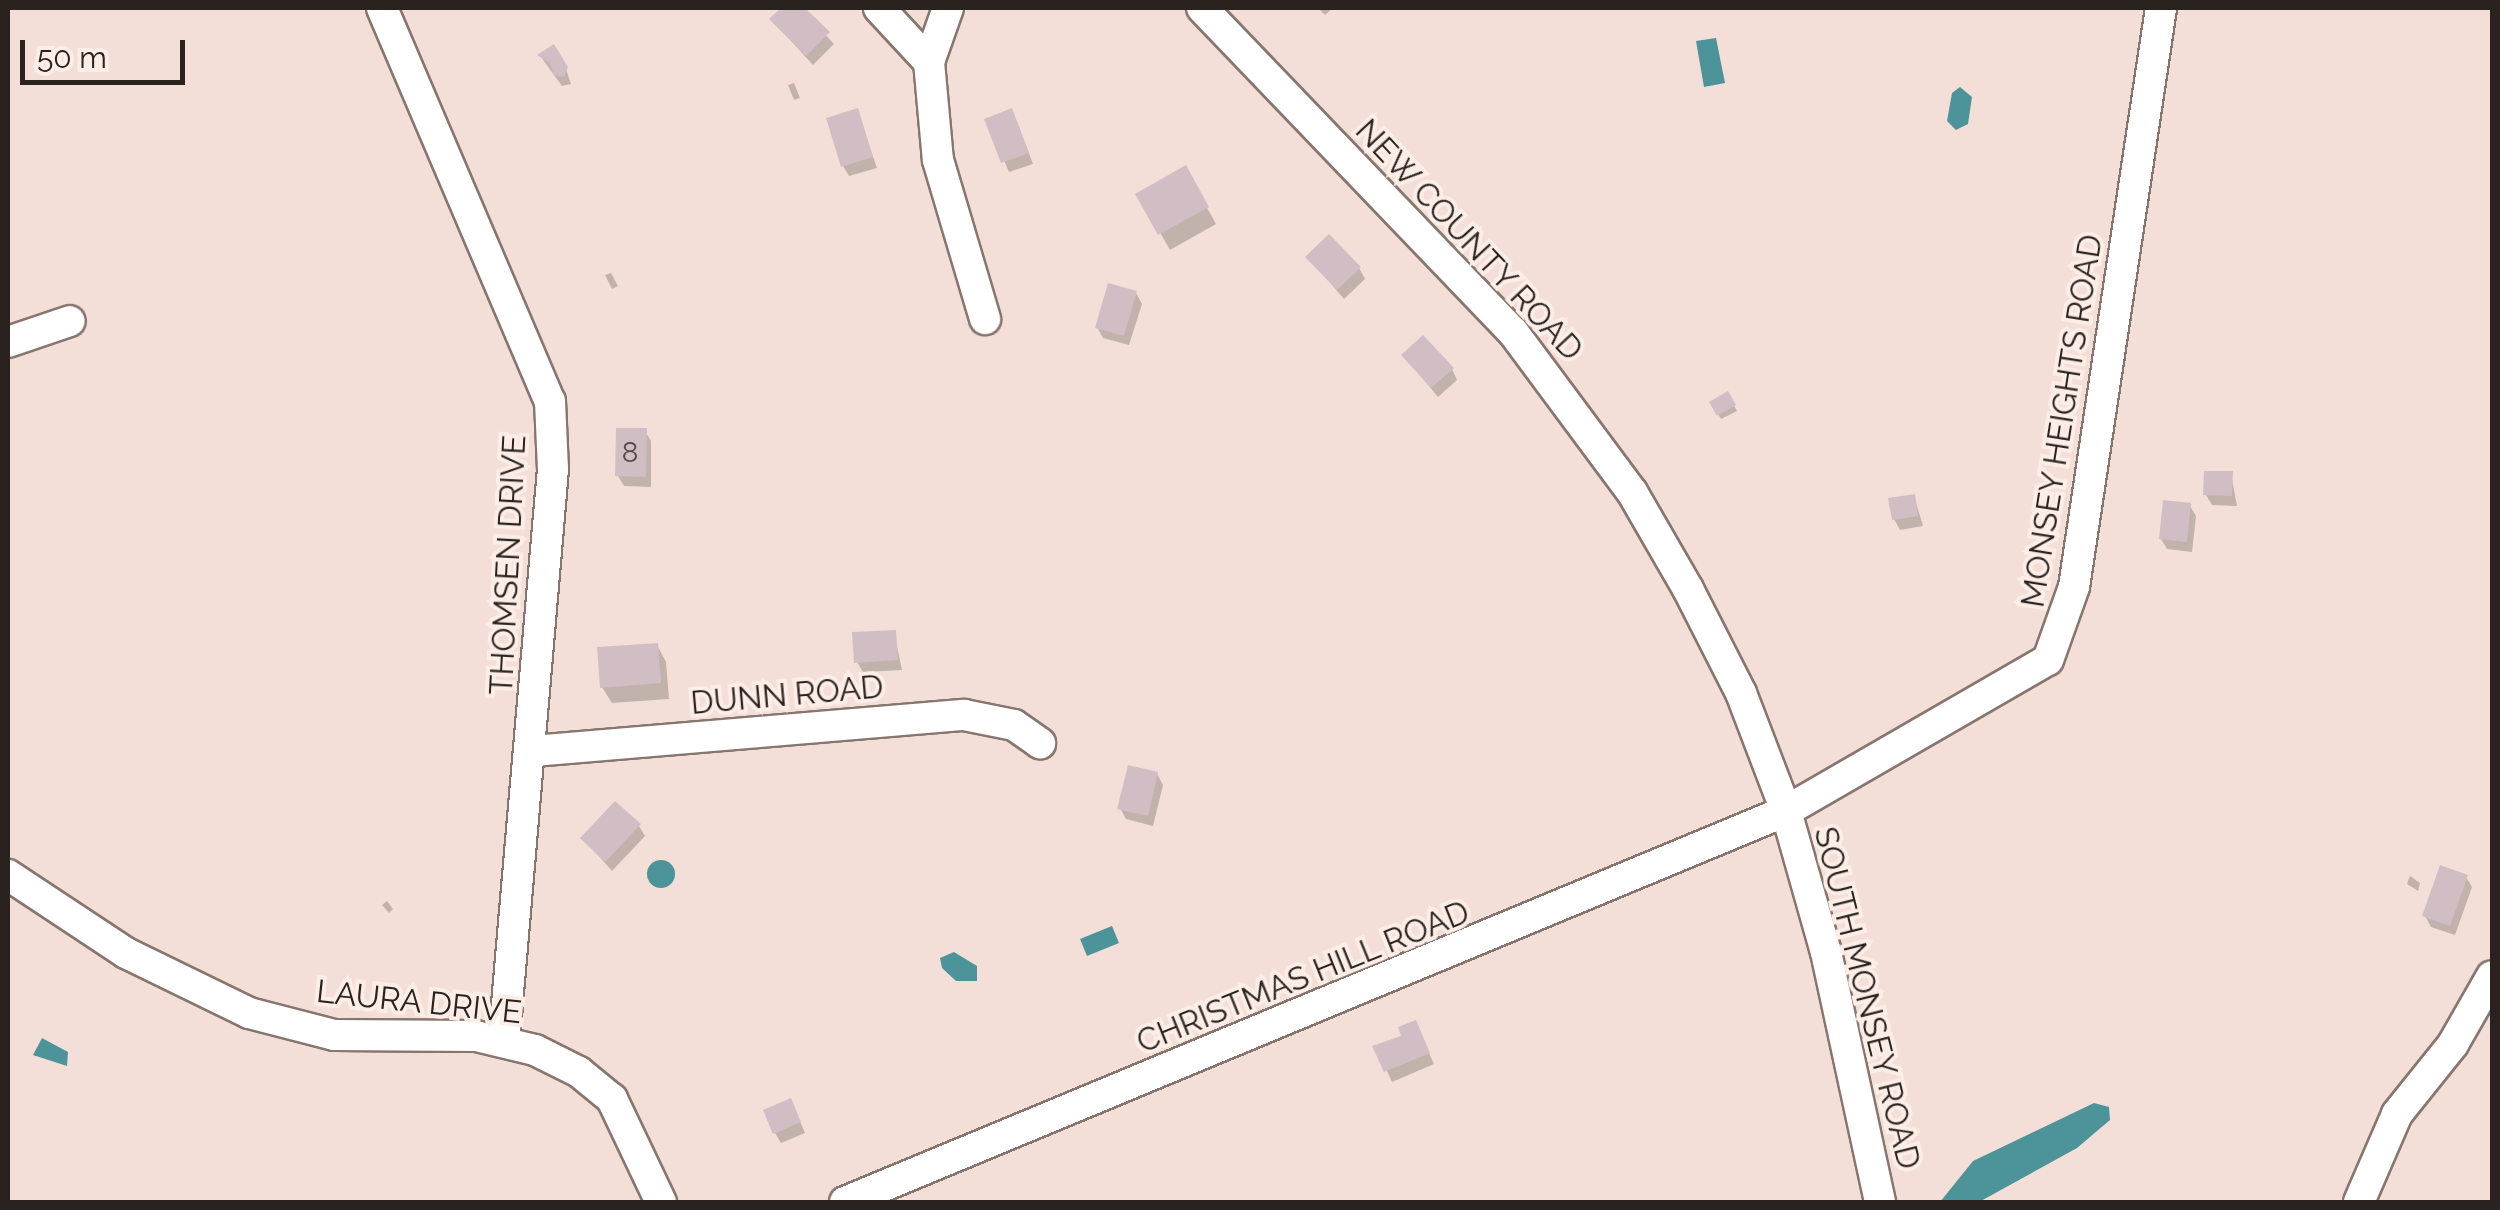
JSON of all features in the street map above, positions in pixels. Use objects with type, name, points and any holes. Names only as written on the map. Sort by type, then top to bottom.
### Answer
[{"type":"street","name":"THOMSEN DRIVE","points":[[382,8],[550,401],[553,469],[532,751],[504,1039]]},
{"type":"street","points":[[878,8],[929,62]]},
{"type":"street","points":[[948,8],[929,62],[938,160],[985,318]]},
{"type":"street","name":"NEW COUNTY ROAD","points":[[1202,8],[1514,332],[1575,410],[1688,589],[1740,692],[1786,811]]},
{"type":"street","name":"MONSEY HEIGHTS ROAD","points":[[1786,811],[2018,683],[2048,660],[2065,627],[2161,8]]},
{"type":"street","points":[[8,342],[70,321]]},
{"type":"street","name":"DUNN ROAD","points":[[532,751],[964,715],[1014,725],[1040,742]]},
{"type":"street","name":"CHRISTMAS HILL ROAD","points":[[845,1202],[1786,811]]},
{"type":"street","name":"SOUTH MONSEY ROAD","points":[[1786,811],[1830,968],[1880,1202]]},
{"type":"street","name":"LAURA DRIVE","points":[[8,875],[126,953],[248,1013],[334,1035],[504,1039],[579,1072],[612,1099],[661,1202]]},
{"type":"street","points":[[2359,1202],[2397,1114],[2453,1044],[2492,976]]},
{"type":"water","points":[[1716,38],[1725,83],[1704,87],[1696,41]]},
{"type":"water","points":[[1960,87],[1972,97],[1968,124],[1956,130],[1947,121],[1952,93]]},
{"type":"water","points":[[661,860],[671,864],[675,874],[671,884],[661,888],[651,884],[647,874],[651,864]]},
{"type":"water","points":[[1112,926],[1119,943],[1087,956],[1080,939]]},
{"type":"water","points":[[954,952],[977,966],[977,981],[956,981],[942,968],[940,958]]},
{"type":"water","points":[[42,1038],[68,1052],[67,1066],[33,1055]]},
{"type":"water","points":[[2094,1103],[2109,1107],[2110,1120],[2077,1148],[1979,1202],[1940,1202],[1973,1161]]},
{"type":"building","points":[[781,8],[805,8],[830,32],[806,56],[769,19]]},
{"type":"building","points":[[554,44],[568,67],[564,77],[554,76],[550,63],[537,55]]},
{"type":"building","points":[[858,108],[873,157],[841,167],[826,118]]},
{"type":"building","points":[[1012,108],[1029,153],[1001,163],[984,119]]},
{"type":"building","points":[[1186,165],[1209,207],[1158,235],[1135,194]]},
{"type":"building","points":[[1329,234],[1361,267],[1337,290],[1305,257]]},
{"type":"building","points":[[1108,283],[1137,291],[1124,336],[1095,328]]},
{"type":"building","points":[[1423,335],[1454,368],[1431,388],[1401,355]]},
{"type":"building","points":[[1728,391],[1736,405],[1717,416],[1709,402]]},
{"type":"building","points":[[616,428],[647,428],[646,477],[615,476]]},
{"type":"building","points":[[2204,471],[2233,471],[2232,496],[2203,495]]},
{"type":"building","points":[[1915,494],[1918,516],[1892,520],[1888,498]]},
{"type":"building","points":[[2163,500],[2191,503],[2187,542],[2159,539]]},
{"type":"building","points":[[896,630],[898,660],[854,663],[852,632]]},
{"type":"building","points":[[658,643],[661,683],[600,688],[597,647]]},
{"type":"building","points":[[1128,765],[1158,772],[1148,816],[1117,809]]},
{"type":"building","points":[[615,801],[641,824],[605,862],[580,838]]},
{"type":"building","points":[[2440,865],[2468,875],[2450,926],[2422,916]]},
{"type":"building","points":[[1416,1020],[1430,1053],[1384,1072],[1372,1046],[1401,1036],[1398,1027]]},
{"type":"building","points":[[791,1098],[801,1122],[773,1134],[763,1110]]}]
